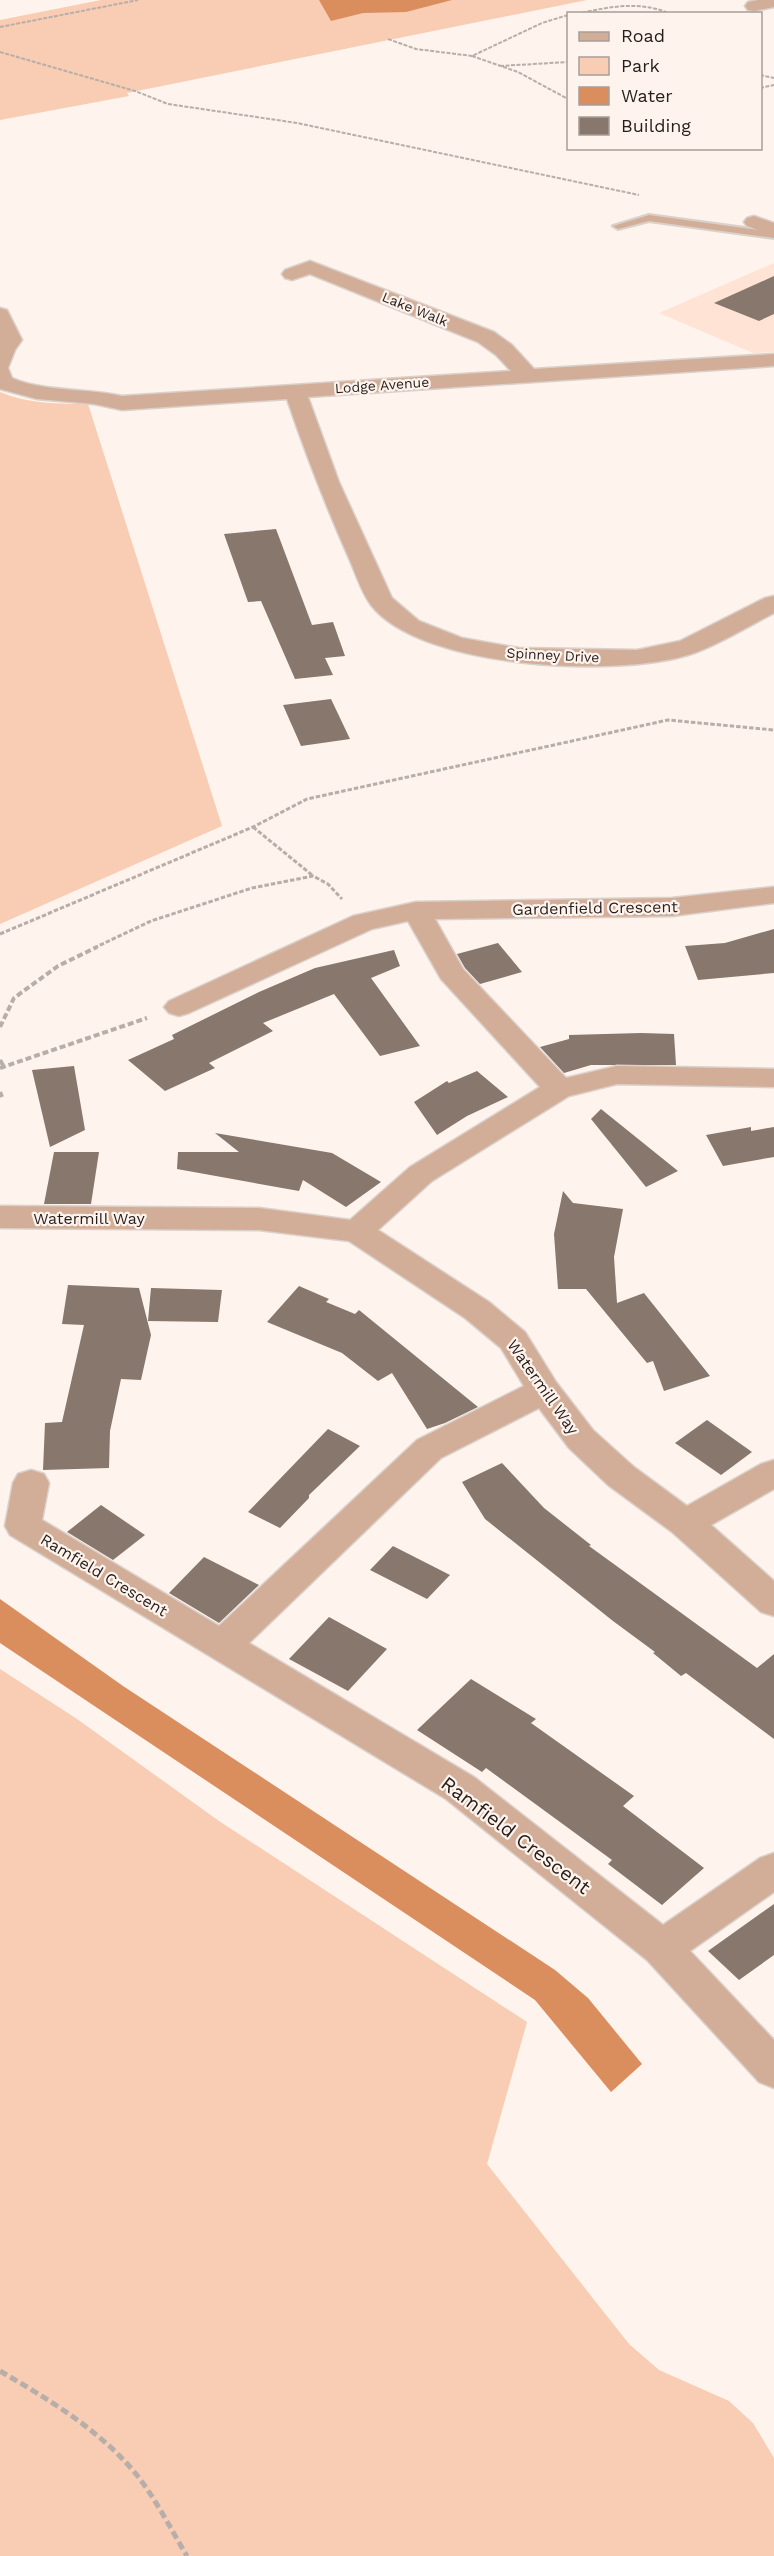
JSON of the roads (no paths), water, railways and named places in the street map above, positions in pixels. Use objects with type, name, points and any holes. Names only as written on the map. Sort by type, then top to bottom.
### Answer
[{"type":"street","points":[[754,6],[774,2]]},
{"type":"street","points":[[753,222],[774,230]]},
{"type":"street","name":"Lake Walk","points":[[292,274],[310,267],[486,337],[504,350],[527,375]]},
{"type":"street","points":[[0,314],[11,340],[4,349],[0,364]]},
{"type":"street","name":"Lodge Avenue","points":[[0,373],[2,382],[19,391],[57,396],[93,397],[122,403],[774,360]]},
{"type":"street","name":"Spinney Drive","points":[[295,391],[327,482],[381,602],[410,626],[456,644],[519,656],[637,658],[688,647],[774,603]]},
{"type":"street","name":"Gardenfield Crescent","points":[[178,1007],[363,922],[416,911],[672,908],[774,895]]},
{"type":"street","points":[[416,911],[451,973],[559,1089]]},
{"type":"street","points":[[357,1231],[422,1174],[559,1089],[617,1075],[774,1078]]},
{"type":"street","name":"Watermill Way","points":[[0,1217],[259,1219],[357,1231],[477,1310],[513,1340],[544,1390],[581,1439],[621,1476],[685,1523],[774,1602]]},
{"type":"street","points":[[223,1645],[429,1449],[544,1390]]},
{"type":"street","points":[[685,1523],[774,1473]]},
{"type":"street","name":"Ramfield Crescent","points":[[31,1483],[23,1527],[460,1788],[662,1948],[774,2069]]},
{"type":"street","points":[[662,1948],[774,1870]]},
{"type":"lane","points":[[618,226],[649,218],[774,235]]},
{"type":"water","points":[[319,0],[452,0],[406,12],[363,13],[331,21]]},
{"type":"water","points":[[0,1599],[123,1686],[555,1970],[588,1998],[642,2064],[611,2092],[535,2000],[0,1643]]}]
